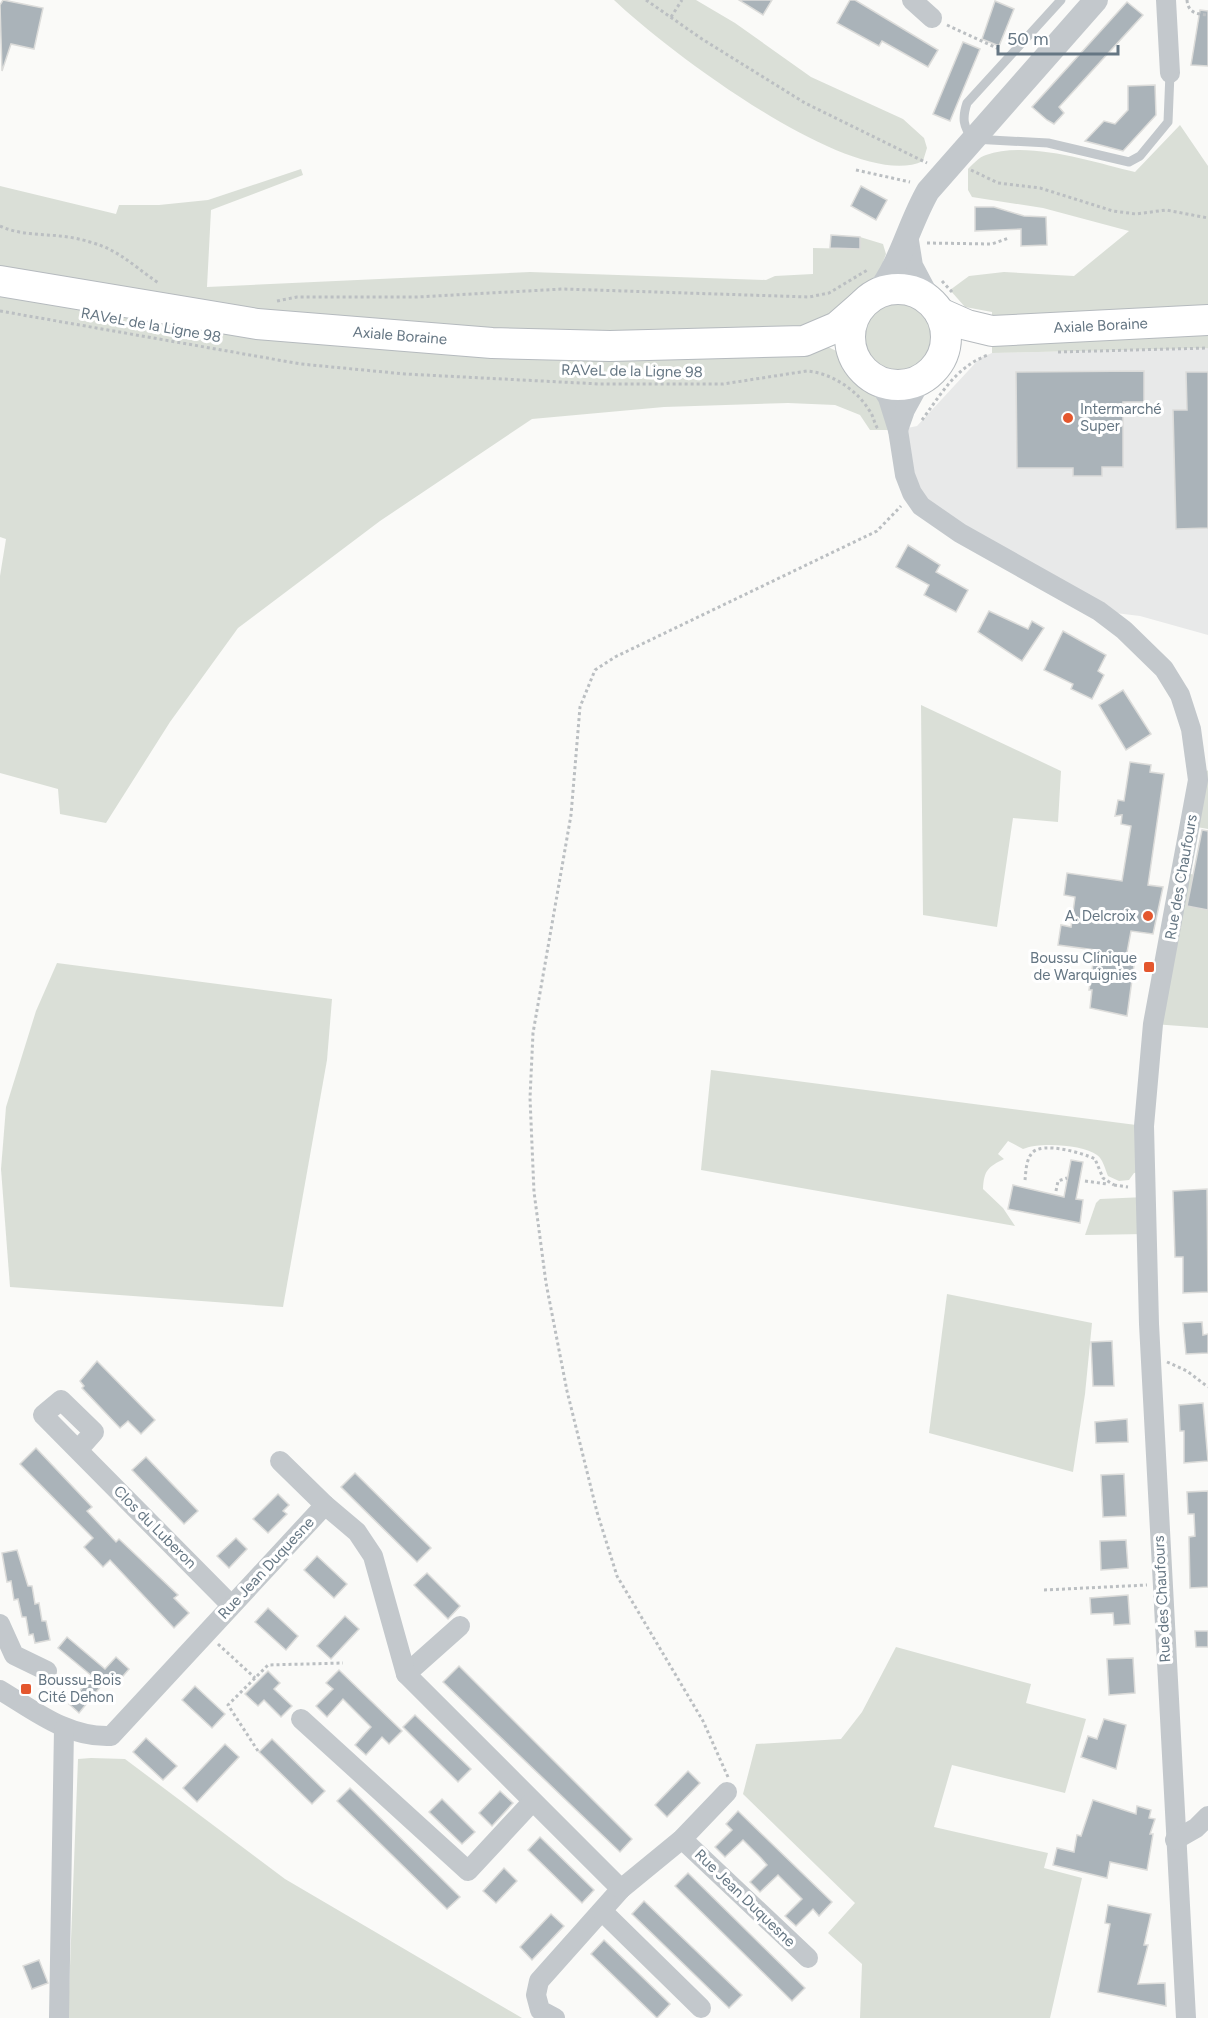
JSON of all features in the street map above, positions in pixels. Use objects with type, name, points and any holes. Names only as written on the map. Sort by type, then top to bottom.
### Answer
[{"type":"main road","name":"Axiale Boraine","points":[[0,281],[257,324],[418,339],[610,346],[804,341],[828,347],[866,370]]},
{"type":"main road","points":[[904,289],[941,297],[946,336],[931,369],[907,384],[891,384],[866,370],[851,348],[850,333],[854,319],[869,300],[904,289]]},
{"type":"main road","name":"Axiale Boraine","points":[[941,297],[967,325],[992,342]]},
{"type":"main road","name":"Axiale Boraine","points":[[804,341],[837,327],[869,300]]},
{"type":"main road","name":"Axiale Boraine","points":[[931,369],[971,340],[992,342],[1208,320]]},
{"type":"street","points":[[912,0],[932,18]]},
{"type":"street","points":[[941,297],[912,266],[928,192],[948,166],[1096,0]]},
{"type":"street","points":[[1166,0],[1170,73]]},
{"type":"street","points":[[869,300],[918,244]]},
{"type":"street","name":"Rue des Chaufours","points":[[898,430],[904,410],[931,369]]},
{"type":"street","name":"Rue des Chaufours","points":[[866,370],[888,398],[898,430],[903,464],[912,493],[932,515],[1099,611],[1124,630],[1164,669],[1180,695],[1191,729],[1198,780],[1153,1024],[1144,1126],[1161,1585],[1186,2018]]},
{"type":"street","name":"Clos du Luberon","points":[[78,1450],[231,1605]]},
{"type":"street","points":[[280,1461],[325,1505]]},
{"type":"street","name":"Rue Jean Duquesne","points":[[0,1690],[64,1729],[92,1737],[111,1736],[325,1505],[357,1532],[373,1556],[406,1674],[621,1889]]},
{"type":"street","points":[[0,1624],[14,1656],[47,1671]]},
{"type":"street","points":[[406,1674],[460,1626]]},
{"type":"street","points":[[300,1719],[468,1871],[532,1802]]},
{"type":"street","points":[[59,2018],[64,1729]]},
{"type":"street","name":"Rue Jean Duquesne","points":[[555,2018],[540,2010],[536,1995],[540,1981],[621,1889],[682,1839],[727,1792]]},
{"type":"street","points":[[1175,1840],[1196,1828],[1208,1816]]},
{"type":"street","name":"Rue Jean Duquesne","points":[[682,1839],[808,1958]]},
{"type":"street","points":[[602,1911],[701,2008]]},
{"type":"lane","points":[[1061,0],[967,103],[963,116],[965,129],[973,139],[1048,143],[1129,162],[1140,156],[1168,122],[1170,73]]},
{"type":"path","points":[[646,0],[805,103],[948,166],[999,183],[1040,188],[1113,211],[1136,214],[1166,210],[1208,218]]},
{"type":"path","points":[[671,17],[682,0]]},
{"type":"path","points":[[1187,0],[1188,6],[1194,12],[1208,15]]},
{"type":"path","points":[[932,18],[1012,55]]},
{"type":"path","points":[[856,170],[907,181],[928,192]]},
{"type":"path","points":[[0,226],[18,233],[72,238],[116,250],[166,288]]},
{"type":"path","points":[[270,302],[297,297],[417,297],[563,289],[809,297],[829,293],[918,244],[992,244],[1009,238]]},
{"type":"path","name":"RAVeL de la Ligne 98","points":[[0,311],[301,364],[405,374],[610,384],[723,384],[807,371],[816,372],[841,383],[856,395],[870,410],[878,430],[898,430]]},
{"type":"path","points":[[898,430],[917,426],[950,381],[992,342]]},
{"type":"path","points":[[1050,352],[1208,348]]},
{"type":"path","points":[[727,1792],[728,1772],[716,1752],[703,1721],[617,1576],[597,1512],[567,1391],[546,1283],[534,1192],[530,1098],[533,1033],[571,814],[580,707],[595,670],[615,657],[877,531],[912,493]]},
{"type":"path","points":[[1025,1180],[1030,1156],[1037,1149],[1044,1148],[1077,1152],[1095,1159],[1103,1178],[1114,1185]]},
{"type":"path","points":[[1056,1191],[1058,1181],[1067,1178]]},
{"type":"path","points":[[1085,1181],[1145,1189]]},
{"type":"path","points":[[1151,1358],[1175,1364],[1208,1387]]},
{"type":"path","points":[[1044,1590],[1161,1585]]},
{"type":"path","points":[[206,1633],[255,1678]]},
{"type":"path","points":[[258,1750],[228,1705],[268,1665],[343,1663]]},
{"type":"shaded area","points":[[614,0],[696,0],[735,23],[811,77],[903,119],[924,138],[927,148],[923,161],[892,166],[853,157],[809,137],[762,111],[716,81],[674,50]]},
{"type":"shaded area","points":[[1180,125],[1208,166],[1208,348],[992,353],[992,312],[965,307],[950,290],[969,276],[1004,272],[1074,276],[1129,231],[1043,208],[972,197],[968,190],[968,169],[986,155],[1021,150],[1061,154],[1135,172]]},
{"type":"shaded area","points":[[301,169],[303,175],[211,210],[207,287],[530,272],[766,280],[775,276],[813,274],[813,248],[859,249],[860,237],[883,244],[886,254],[883,262],[902,255],[828,347],[855,362],[873,380],[898,430],[870,430],[860,415],[835,405],[788,403],[664,407],[532,419],[380,521],[238,628],[170,722],[106,823],[60,814],[58,789],[0,773],[0,576],[6,539],[0,537],[0,186],[116,214],[119,205],[159,205],[208,200]]},
{"type":"shaded area","points":[[900,301],[920,307],[930,317],[936,337],[930,357],[920,367],[900,373],[880,367],[870,357],[864,337],[870,317],[880,307]]},
{"type":"shaded area","points":[[1208,348],[1208,635],[1140,616],[1099,611],[921,506],[898,430],[917,426],[980,358],[992,353]]},
{"type":"shaded area","points":[[921,705],[1061,771],[1058,822],[1013,818],[997,927],[923,915]]},
{"type":"shaded area","points":[[1208,770],[1208,829],[1191,826],[1198,780]]},
{"type":"shaded area","points":[[1182,872],[1208,878],[1208,1028],[1153,1024]]},
{"type":"shaded area","points":[[57,963],[332,999],[327,1060],[283,1307],[10,1287],[1,1169],[6,1107],[36,1011]]},
{"type":"shaded area","points":[[711,1070],[1144,1126],[1144,1172],[1134,1173],[1129,1180],[1119,1181],[1108,1176],[1104,1164],[1097,1155],[1082,1148],[1039,1145],[1023,1149],[1008,1141],[998,1154],[1004,1159],[988,1170],[984,1177],[983,1189],[1003,1208],[1015,1226],[701,1170]]},
{"type":"shaded area","points":[[1145,1197],[1146,1234],[1085,1235],[1096,1203],[1100,1199]]},
{"type":"shaded area","points":[[947,1294],[1092,1323],[1085,1394],[1073,1472],[929,1433]]},
{"type":"shaded area","points":[[896,1647],[1031,1684],[1026,1703],[1086,1719],[1065,1793],[952,1765],[934,1827],[1048,1853],[1044,1868],[1082,1878],[1050,2018],[860,2018],[862,1964],[828,1933],[855,1903],[743,1794],[756,1744],[841,1739],[862,1712]]},
{"type":"shaded area","points":[[78,1759],[125,1759],[285,1879],[522,2018],[68,2018]]},
{"type":"building","points":[[3,0],[43,8],[34,49],[11,44],[2,71],[0,5]]},
{"type":"building","points":[[739,0],[772,0],[763,15]]},
{"type":"building","points":[[850,0],[855,0],[938,50],[928,67],[882,41],[879,46],[837,23]]},
{"type":"building","points":[[995,1],[1014,9],[999,46],[982,39]]},
{"type":"building","points":[[1127,2],[1143,15],[1059,107],[1064,113],[1054,124],[1047,120],[1032,107]]},
{"type":"building","points":[[1200,10],[1208,11],[1208,66],[1191,65]]},
{"type":"building","points":[[963,42],[980,49],[950,121],[933,114]]},
{"type":"building","points":[[1155,85],[1156,115],[1123,151],[1085,141],[1104,121],[1115,124],[1128,110],[1128,86]]},
{"type":"building","points":[[861,186],[887,200],[876,220],[851,206]]},
{"type":"building","points":[[975,207],[994,207],[1024,216],[1046,217],[1047,245],[1021,246],[1021,229],[975,231]]},
{"type":"building","points":[[831,235],[860,237],[860,249],[830,248]]},
{"type":"building","points":[[1144,371],[1144,402],[1123,402],[1123,467],[1102,467],[1102,476],[1073,476],[1073,468],[1017,468],[1016,372]]},
{"type":"building","points":[[1186,372],[1208,372],[1208,528],[1176,529],[1173,410],[1187,410]]},
{"type":"building","points":[[908,545],[940,565],[936,572],[968,590],[956,612],[924,595],[929,585],[896,567]]},
{"type":"building","points":[[989,611],[1028,629],[1032,621],[1044,628],[1022,661],[978,632]]},
{"type":"building","points":[[1063,631],[1106,655],[1098,671],[1104,675],[1092,699],[1071,689],[1073,684],[1044,670]]},
{"type":"building","points":[[1123,690],[1151,734],[1126,750],[1099,705]]},
{"type":"building","points":[[1130,762],[1151,765],[1150,772],[1164,774],[1148,885],[1163,887],[1153,934],[1131,931],[1125,963],[1134,965],[1127,1016],[1090,1008],[1092,990],[1089,990],[1095,950],[1058,945],[1061,925],[1071,927],[1075,897],[1064,895],[1067,873],[1122,881],[1131,826],[1121,824],[1122,815],[1115,816],[1118,800],[1124,801]]},
{"type":"building","points":[[1202,830],[1208,831],[1208,910],[1187,906]]},
{"type":"building","points":[[1071,1160],[1083,1162],[1076,1199],[1083,1200],[1080,1223],[1008,1209],[1013,1185],[1064,1197]]},
{"type":"building","points":[[1207,1189],[1208,1292],[1183,1293],[1183,1257],[1175,1257],[1173,1191]]},
{"type":"building","points":[[1202,1322],[1203,1335],[1208,1334],[1208,1353],[1186,1354],[1183,1323]]},
{"type":"building","points":[[1112,1341],[1114,1386],[1093,1386],[1091,1342]]},
{"type":"building","points":[[97,1361],[155,1420],[141,1434],[128,1421],[120,1428],[82,1388],[84,1386],[80,1381]]},
{"type":"building","points":[[1203,1403],[1208,1461],[1184,1463],[1184,1431],[1180,1431],[1179,1405]]},
{"type":"building","points":[[1127,1419],[1128,1442],[1096,1443],[1095,1422]]},
{"type":"building","points":[[36,1448],[92,1507],[87,1511],[116,1542],[119,1539],[178,1595],[174,1598],[189,1613],[174,1628],[110,1560],[103,1567],[84,1547],[93,1538],[20,1464]]},
{"type":"building","points":[[146,1457],[198,1511],[184,1524],[132,1470]]},
{"type":"building","points":[[355,1473],[431,1548],[417,1562],[341,1487]]},
{"type":"building","points":[[1124,1474],[1126,1516],[1103,1517],[1101,1475]]},
{"type":"building","points":[[1208,1491],[1208,1587],[1190,1588],[1189,1537],[1195,1536],[1194,1514],[1188,1514],[1187,1492]]},
{"type":"building","points":[[278,1494],[289,1505],[283,1511],[287,1514],[268,1533],[253,1519]]},
{"type":"building","points":[[236,1538],[247,1549],[229,1568],[217,1556]]},
{"type":"building","points":[[1126,1540],[1128,1568],[1101,1570],[1100,1541]]},
{"type":"building","points":[[17,1550],[28,1586],[32,1586],[35,1604],[39,1603],[42,1621],[46,1621],[50,1640],[35,1643],[33,1634],[29,1635],[26,1617],[22,1617],[18,1599],[14,1600],[11,1581],[7,1582],[2,1553]]},
{"type":"building","points":[[317,1556],[347,1584],[334,1598],[304,1570]]},
{"type":"building","points":[[427,1573],[460,1606],[448,1619],[414,1585]]},
{"type":"building","points":[[1128,1595],[1130,1624],[1114,1625],[1113,1613],[1091,1614],[1090,1598]]},
{"type":"building","points":[[268,1608],[298,1636],[286,1650],[255,1622]]},
{"type":"building","points":[[345,1616],[359,1629],[331,1659],[317,1646]]},
{"type":"building","points":[[1195,1631],[1208,1631],[1208,1647],[1196,1647]]},
{"type":"building","points":[[67,1637],[105,1669],[116,1657],[129,1669],[118,1682],[110,1675],[79,1713],[69,1704],[92,1676],[58,1648]]},
{"type":"building","points":[[1133,1658],[1135,1693],[1109,1695],[1107,1659]]},
{"type":"building","points":[[459,1666],[632,1839],[620,1852],[443,1682]]},
{"type":"building","points":[[339,1670],[402,1731],[389,1744],[382,1737],[366,1755],[355,1745],[371,1727],[343,1699],[327,1717],[316,1706],[333,1689],[326,1683]]},
{"type":"building","points":[[268,1671],[280,1683],[274,1689],[292,1706],[281,1717],[264,1700],[258,1706],[245,1694]]},
{"type":"building","points":[[195,1686],[225,1714],[212,1728],[182,1700]]},
{"type":"building","points":[[415,1715],[471,1769],[458,1782],[403,1727]]},
{"type":"building","points":[[1104,1719],[1126,1725],[1116,1769],[1081,1757],[1088,1736],[1097,1739]]},
{"type":"building","points":[[146,1738],[177,1766],[163,1780],[133,1752]]},
{"type":"building","points":[[272,1739],[325,1791],[312,1804],[259,1752]]},
{"type":"building","points":[[225,1744],[239,1757],[197,1802],[183,1788]]},
{"type":"building","points":[[688,1771],[700,1783],[667,1817],[655,1805]]},
{"type":"building","points":[[350,1788],[460,1897],[447,1909],[337,1801]]},
{"type":"building","points":[[500,1791],[513,1803],[492,1826],[479,1813]]},
{"type":"building","points":[[442,1799],[475,1832],[462,1844],[429,1812]]},
{"type":"building","points":[[1093,1800],[1136,1814],[1137,1806],[1151,1810],[1149,1818],[1155,1819],[1150,1834],[1153,1834],[1147,1870],[1110,1862],[1107,1878],[1053,1865],[1057,1848],[1074,1852],[1077,1835],[1081,1836]]},
{"type":"building","points":[[738,1811],[832,1902],[819,1916],[813,1909],[796,1926],[785,1916],[802,1899],[778,1875],[760,1892],[750,1882],[767,1865],[743,1840],[725,1857],[715,1847],[732,1830],[726,1824]]},
{"type":"building","points":[[540,1837],[594,1890],[582,1903],[528,1850]]},
{"type":"building","points":[[504,1868],[517,1881],[496,1903],[483,1891]]},
{"type":"building","points":[[688,1873],[805,1988],[792,2001],[675,1886]]},
{"type":"building","points":[[644,1901],[742,1995],[729,2008],[632,1914]]},
{"type":"building","points":[[1108,1905],[1151,1914],[1144,1945],[1148,1945],[1138,1984],[1165,1983],[1166,2006],[1098,1992],[1110,1924],[1105,1923]]},
{"type":"building","points":[[551,1914],[564,1926],[532,1960],[520,1947]]},
{"type":"building","points":[[604,1940],[670,2004],[657,2018],[591,1954]]},
{"type":"building","points":[[39,1960],[48,1983],[32,1989],[23,1966]]},
{"type":"place","name":"Intermarché Super","points":[[1068,418]]},
{"type":"place","name":"A. Delcroix","points":[[1148,916]]},
{"type":"place","name":"Boussu Clinique de Warquignies","points":[[1149,967]]},
{"type":"place","name":"Boussu-Bois Cité Dehon","points":[[26,1689]]}]
